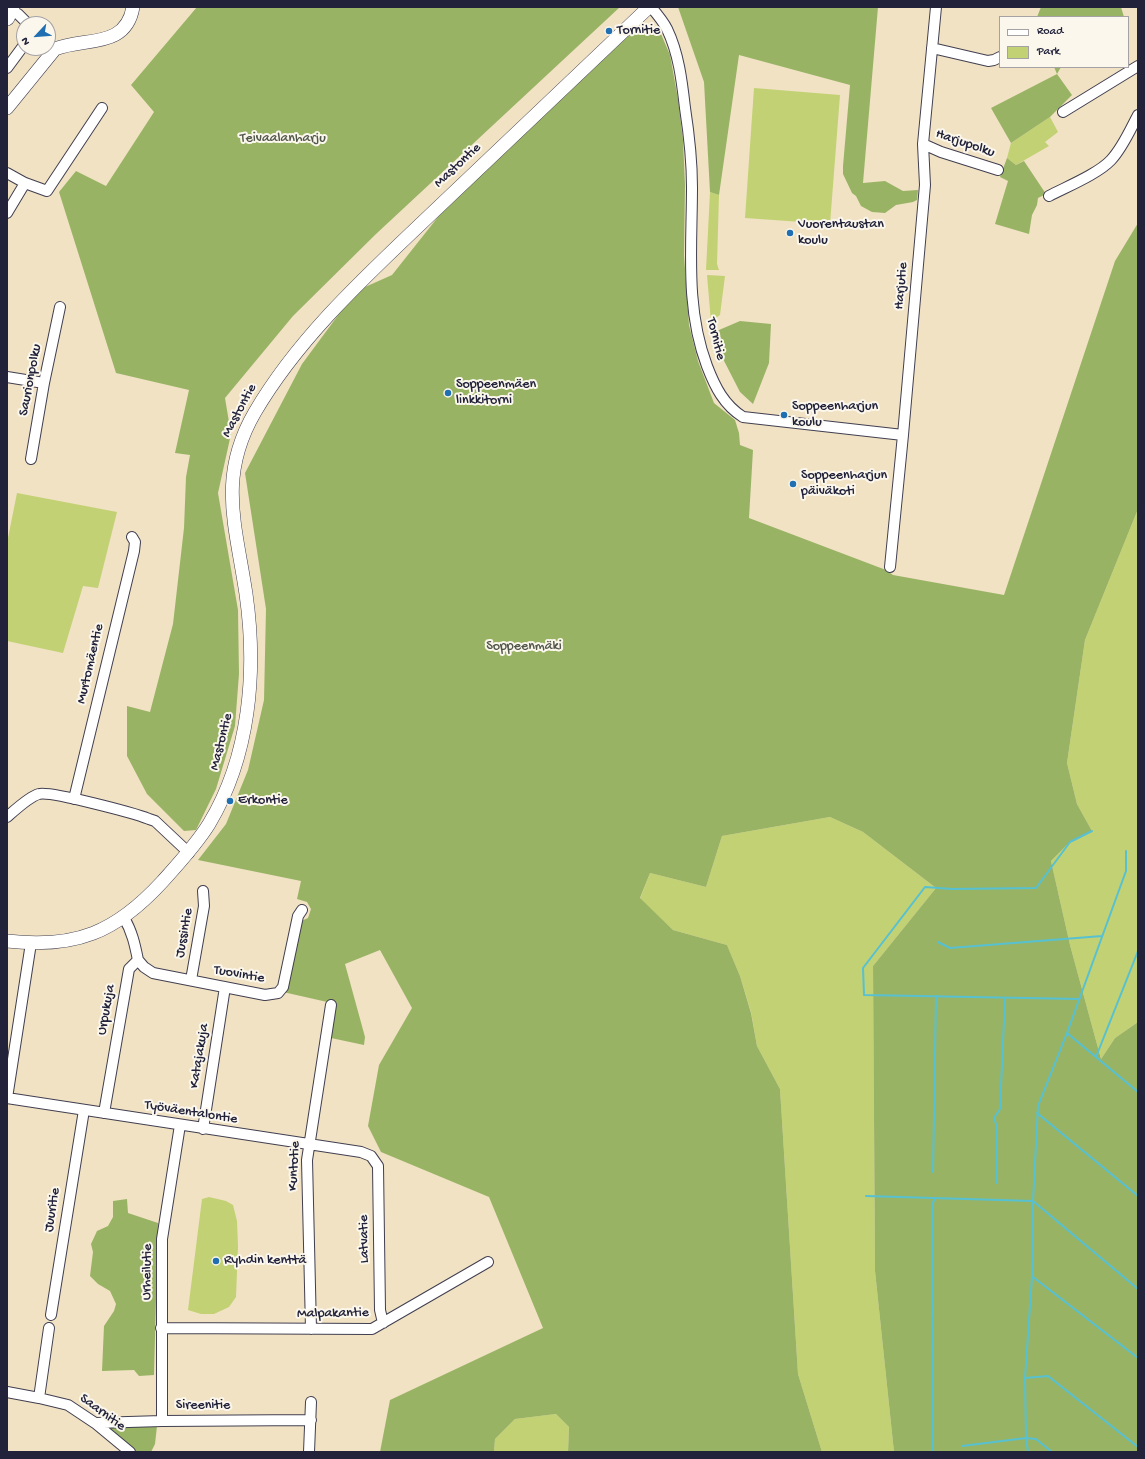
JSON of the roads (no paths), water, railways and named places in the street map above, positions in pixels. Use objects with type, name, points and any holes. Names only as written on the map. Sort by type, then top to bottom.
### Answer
[{"type":"main road","points":[[7,108],[55,49],[63,45],[107,39],[117,34],[125,27],[130,19],[133,7]]},
{"type":"main road","name":"Mastontie","points":[[7,941],[31,943],[65,941],[84,937],[108,928],[124,918],[150,895],[189,852],[207,827],[222,797],[237,758],[245,722],[249,687],[250,642],[247,600],[234,522],[231,487],[236,454],[249,422],[266,394],[290,361],[337,305],[458,188],[650,7]]},
{"type":"street","name":"Tornitie","points":[[650,7],[668,30],[675,49],[680,72],[692,162],[691,270],[694,307],[702,352],[710,375],[722,397],[730,408],[743,417],[903,435]]},
{"type":"street","name":"Harjutie","points":[[890,567],[925,185],[923,144],[936,7]]},
{"type":"street","points":[[932,48],[988,61],[999,58]]},
{"type":"street","points":[[7,68],[16,56]]},
{"type":"street","points":[[1063,112],[1138,66]]},
{"type":"street","points":[[7,173],[26,183],[47,191],[102,108]]},
{"type":"street","points":[[1049,196],[1096,171],[1110,161],[1122,144],[1138,115]]},
{"type":"street","name":"Harjupolku","points":[[923,144],[941,152],[998,170]]},
{"type":"street","points":[[7,213],[26,183]]},
{"type":"street","name":"Saurionpolku","points":[[31,459],[44,383],[60,307]]},
{"type":"street","points":[[7,377],[44,383]]},
{"type":"street","name":"Murtomäentie","points":[[74,799],[134,551],[135,542],[132,537]]},
{"type":"street","points":[[7,817],[34,796],[45,793],[74,799],[149,819],[155,822],[189,852]]},
{"type":"street","name":"Jussintie","points":[[191,980],[204,906],[203,891]]},
{"type":"street","name":"Tuovintie","points":[[138,960],[144,967],[153,973],[265,995],[278,993],[283,987],[298,916],[302,910]]},
{"type":"street","points":[[124,918],[129,926],[134,940],[138,960]]},
{"type":"street","points":[[7,1098],[31,943]]},
{"type":"street","name":"Urpukuja","points":[[104,1113],[129,969],[138,960]]},
{"type":"street","name":"Katajakuja","points":[[203,1129],[225,987]]},
{"type":"street","name":"Kuntotie","points":[[311,1329],[307,1160],[330,1005]]},
{"type":"street","name":"Työväentalontie","points":[[7,1098],[361,1152],[371,1156]]},
{"type":"street","name":"Juuritie","points":[[51,1315],[84,1110]]},
{"type":"street","name":"Urheilutie","points":[[162,1421],[162,1239],[180,1125]]},
{"type":"street","name":"Latvatie","points":[[371,1156],[378,1166],[380,1310],[382,1323]]},
{"type":"street","name":"Malpakantie","points":[[161,1328],[372,1329],[488,1262]]},
{"type":"street","points":[[39,1398],[49,1328]]},
{"type":"street","name":"Saarnitie","points":[[7,1392],[68,1405],[95,1423],[130,1452]]},
{"type":"street","points":[[309,1452],[311,1402]]},
{"type":"street","name":"Sireenitie","points":[[95,1423],[311,1420]]},
{"type":"waterway","points":[[1079,999],[864,995],[863,968],[925,887],[952,889],[1036,888],[1070,842],[1092,831]]},
{"type":"waterway","points":[[1028,1452],[1026,1438],[1025,1378],[1032,1277],[1033,1201],[1038,1106],[1067,1033],[1126,871],[1126,851]]},
{"type":"waterway","points":[[938,942],[950,948],[1102,936]]},
{"type":"waterway","points":[[1096,1057],[1138,951]]},
{"type":"waterway","points":[[933,1172],[936,996]]},
{"type":"waterway","points":[[997,1183],[997,1127],[994,1118],[1000,1109],[1005,998]]},
{"type":"waterway","points":[[1067,1033],[1138,1092]]},
{"type":"waterway","points":[[1037,1113],[1138,1196]]},
{"type":"waterway","points":[[866,1196],[1033,1201],[1138,1289]]},
{"type":"waterway","points":[[933,1452],[932,1205],[935,1198]]},
{"type":"waterway","points":[[1033,1277],[1138,1358]]},
{"type":"waterway","points":[[1025,1378],[1048,1376],[1138,1447]]},
{"type":"waterway","points":[[962,1446],[1026,1438],[1036,1439],[1052,1452]]},
{"type":"place","name":"Tornitie","points":[[609,31]]},
{"type":"place","name":"Vuorentaustan koulu","points":[[790,233]]},
{"type":"place","name":"Soppeenmäen linkkitorni","points":[[448,393]]},
{"type":"place","name":"Soppeenharjun koulu","points":[[784,415]]},
{"type":"place","name":"Soppeenharjun päiväkoti","points":[[793,484]]},
{"type":"place","name":"Erkontie","points":[[230,801]]},
{"type":"place","name":"Ryhdin kenttä","points":[[216,1261]]},
{"type":"park label","name":"Teivaalanharju","points":[[283,139]]},
{"type":"park label","name":"Soppeenmäki","points":[[524,647]]}]
